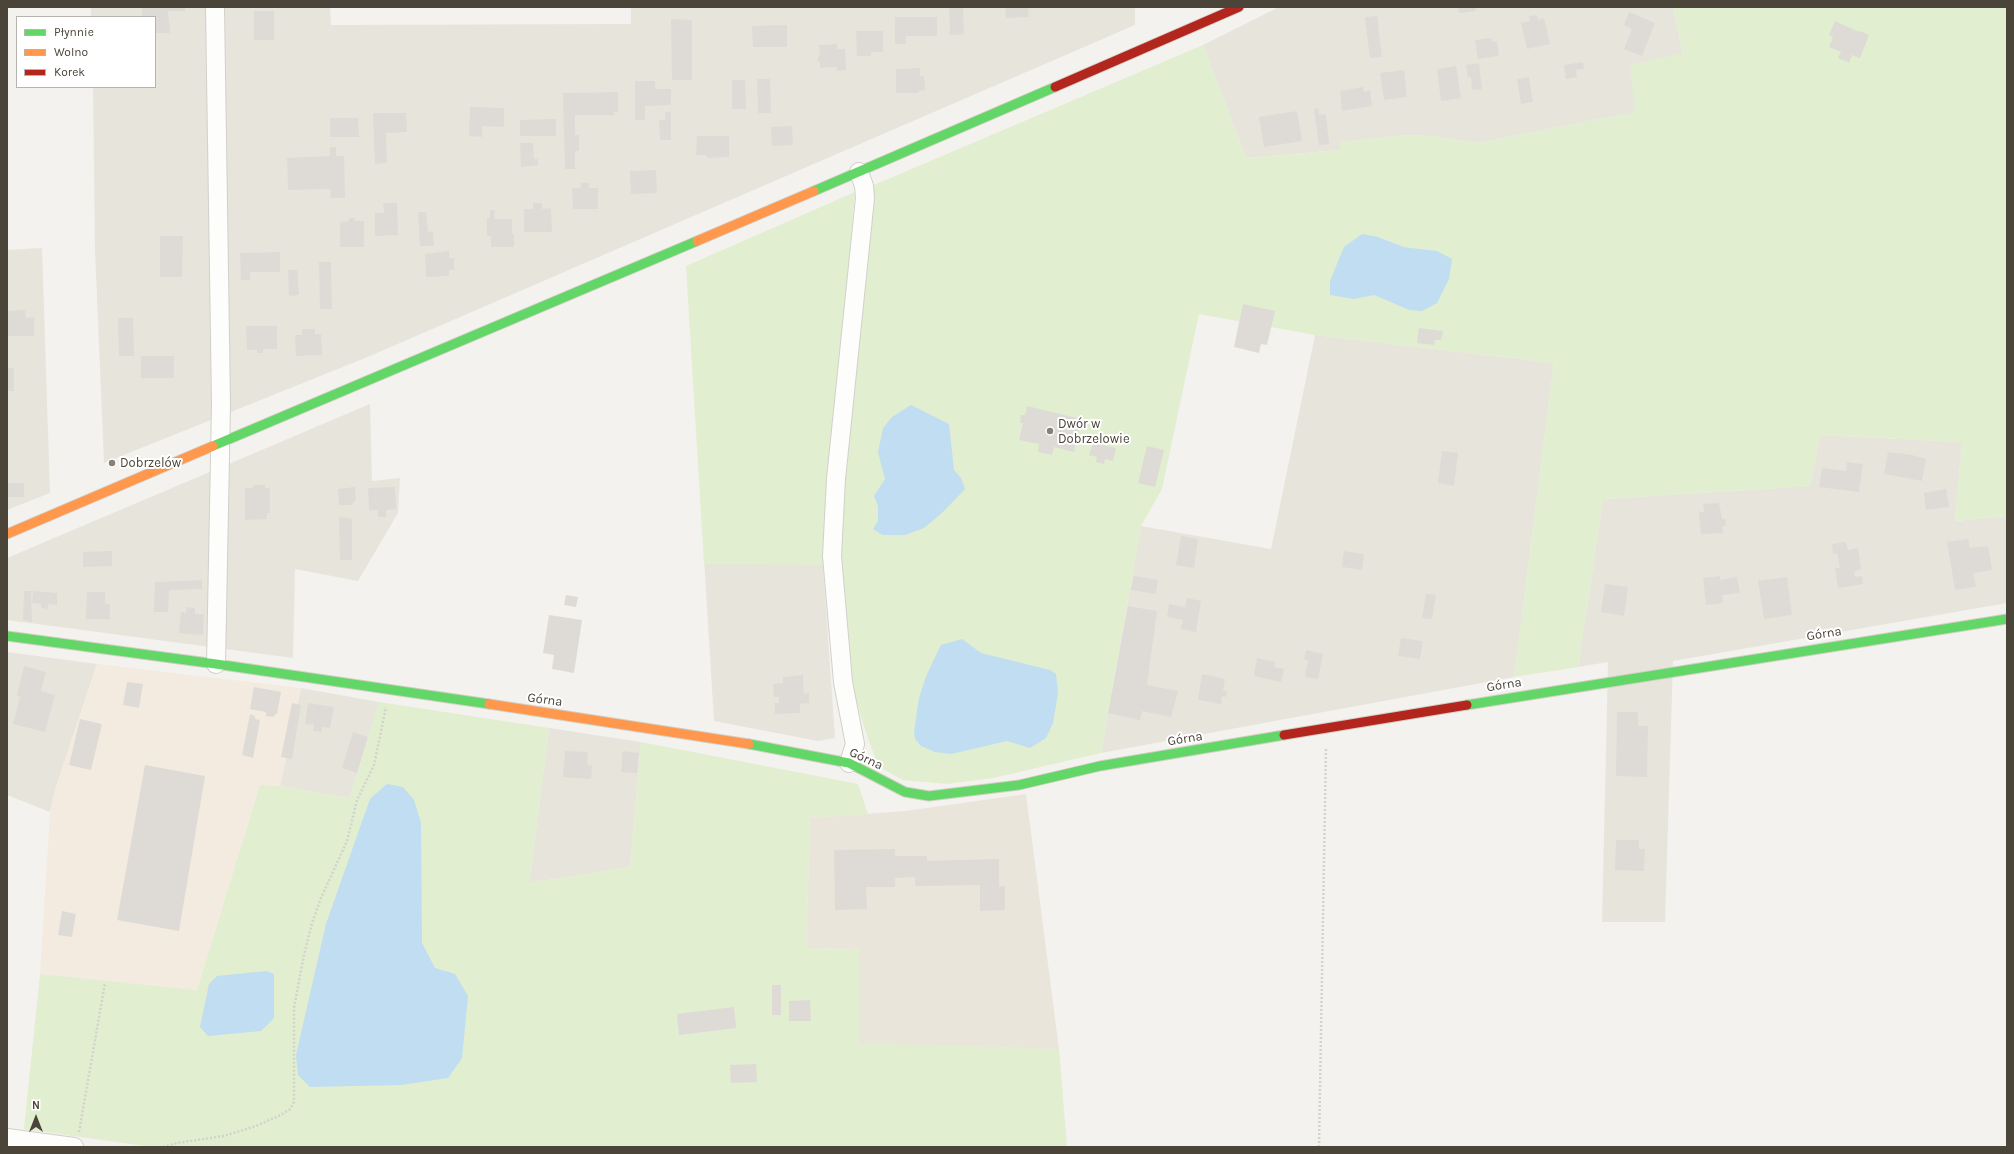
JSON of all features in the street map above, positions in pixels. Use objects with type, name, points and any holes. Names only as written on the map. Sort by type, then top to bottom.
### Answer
[{"type":"street","points":[[215,7],[220,443],[216,664]]},
{"type":"street","points":[[7,534],[859,172],[1239,7]]},
{"type":"street","points":[[849,763],[855,744],[843,682],[832,556],[836,479],[865,198],[864,186],[859,172]]},
{"type":"street","name":"Górna","points":[[7,636],[216,664],[374,689],[734,741],[819,756],[849,763],[905,792],[929,796],[1019,785],[1100,766],[1326,728],[2007,619]]},
{"type":"street","points":[[7,1138],[76,1143]]},
{"type":"path","points":[[163,1147],[177,1143],[224,1136],[256,1126],[281,1115],[290,1109],[294,1102],[294,1008],[304,955],[312,923],[321,898],[347,841],[357,800],[374,765],[385,714],[388,691]]},
{"type":"path","points":[[1319,1147],[1326,728]]},
{"type":"path","points":[[76,1143],[105,983]]},
{"type":"shaded area","points":[[91,7],[330,7],[331,25],[631,24],[631,7],[1135,7],[1135,25],[370,356],[104,463],[95,250],[93,88],[156,88],[156,16],[91,16]]},
{"type":"shaded area","points":[[1279,7],[1673,7],[1683,54],[1631,65],[1635,112],[1478,143],[1429,136],[1407,135],[1341,142],[1340,150],[1246,158],[1203,45]]},
{"type":"shaded area","points":[[42,248],[50,493],[7,510],[7,250]]},
{"type":"shaded area","points":[[1315,335],[1554,363],[1514,677],[1101,753],[1141,526],[1271,549]]},
{"type":"shaded area","points":[[370,404],[372,481],[400,478],[398,513],[358,581],[295,569],[293,658],[7,620],[7,558]]},
{"type":"shaded area","points":[[1820,435],[1962,442],[1955,521],[2007,516],[2007,603],[1673,661],[1665,922],[1602,922],[1608,662],[1578,667],[1603,499],[1810,486]]},
{"type":"shaded area","points":[[704,559],[823,565],[835,738],[818,741],[714,721]]},
{"type":"shaded area","points":[[7,652],[97,664],[55,790],[50,812],[7,795]]},
{"type":"shaded area","points":[[97,664],[301,688],[280,786],[260,785],[197,990],[40,974],[50,812],[55,790]]},
{"type":"shaded area","points":[[301,688],[379,702],[350,798],[280,786]]},
{"type":"shaded area","points":[[549,728],[641,742],[630,867],[529,883]]},
{"type":"shaded area","points":[[1026,794],[1059,1049],[859,1044],[859,949],[806,948],[810,818],[906,811]]},
{"type":"green space","points":[[1673,7],[2007,7],[2007,516],[1955,521],[1962,442],[1820,435],[1810,486],[1603,499],[1578,667],[1514,677],[1554,363],[1315,335],[1199,314],[1162,489],[1141,526],[1101,753],[993,778],[947,784],[903,780],[879,767],[868,739],[849,678],[838,559],[874,185],[1203,45],[1246,158],[1340,150],[1340,142],[1407,135],[1429,136],[1478,143],[1635,112],[1630,65],[1683,53]],"holes":[[[1378,237],[1404,247],[1437,251],[1409,310],[1374,295]]]},
{"type":"green space","points":[[855,192],[823,565],[704,564],[686,266]]},
{"type":"green space","points":[[379,702],[549,728],[529,883],[630,867],[641,742],[858,784],[868,814],[810,818],[806,948],[859,949],[859,1043],[1059,1049],[1067,1147],[152,1147],[24,1129],[40,974],[197,990],[260,785],[280,786],[350,798]]},
{"type":"water","points":[[1362,234],[1378,237],[1404,247],[1437,251],[1452,259],[1449,279],[1437,303],[1422,311],[1409,310],[1374,295],[1354,299],[1330,295],[1330,281],[1344,247]]},
{"type":"water","points":[[911,405],[949,424],[954,470],[961,478],[965,489],[943,512],[924,528],[905,535],[883,535],[873,529],[878,521],[878,506],[874,496],[885,479],[878,452],[883,428],[892,417]]},
{"type":"water","points":[[962,639],[981,653],[1050,670],[1056,674],[1058,693],[1053,723],[1046,738],[1030,748],[1007,741],[951,754],[935,752],[921,746],[915,739],[914,732],[919,698],[927,674],[941,645]]},
{"type":"water","points":[[387,784],[403,787],[414,800],[421,823],[422,943],[435,968],[455,974],[468,996],[462,1058],[448,1078],[401,1085],[310,1087],[298,1075],[296,1055],[326,924],[370,799]]},
{"type":"water","points":[[266,971],[274,974],[274,1018],[261,1031],[208,1036],[200,1027],[209,984],[217,976]]},
{"type":"building","points":[[142,7],[185,7],[185,11],[168,11],[170,33],[156,33],[156,16],[142,16]]},
{"type":"building","points":[[949,7],[963,7],[964,34],[950,35]]},
{"type":"building","points":[[1005,7],[1028,7],[1029,17],[1006,18]]},
{"type":"building","points":[[1458,7],[1475,7],[1476,11],[1459,13]]},
{"type":"building","points":[[254,11],[274,11],[274,40],[254,40]]},
{"type":"building","points":[[1629,12],[1655,23],[1642,56],[1624,49],[1632,29],[1624,25]]},
{"type":"building","points":[[1537,15],[1538,20],[1544,18],[1550,44],[1527,49],[1521,23],[1530,21],[1529,16]]},
{"type":"building","points":[[1377,16],[1382,57],[1370,58],[1365,17]]},
{"type":"building","points":[[895,17],[937,17],[937,36],[906,36],[906,44],[895,44]]},
{"type":"building","points":[[671,19],[692,20],[692,80],[672,80]]},
{"type":"building","points":[[1835,21],[1869,35],[1860,58],[1852,55],[1849,63],[1838,58],[1841,52],[1829,47],[1833,37],[1829,35]]},
{"type":"building","points":[[787,25],[787,47],[753,47],[752,26]]},
{"type":"building","points":[[856,31],[883,31],[883,52],[871,52],[871,56],[857,56]]},
{"type":"building","points":[[1492,38],[1493,42],[1497,41],[1499,56],[1478,59],[1475,40]]},
{"type":"building","points":[[837,44],[837,49],[845,49],[846,70],[837,71],[837,67],[820,68],[820,63],[817,60],[820,54],[819,45]]},
{"type":"building","points":[[1583,62],[1584,69],[1576,70],[1577,77],[1566,79],[1564,65]]},
{"type":"building","points":[[1479,63],[1482,89],[1472,90],[1471,77],[1468,77],[1466,65]]},
{"type":"building","points":[[1456,66],[1461,98],[1441,101],[1437,69]]},
{"type":"building","points":[[920,68],[920,76],[924,76],[925,90],[919,91],[919,93],[896,93],[896,69]]},
{"type":"building","points":[[1404,70],[1407,97],[1384,100],[1380,73]]},
{"type":"building","points":[[1529,77],[1533,102],[1521,104],[1517,79]]},
{"type":"building","points":[[757,79],[770,79],[771,113],[758,113]]},
{"type":"building","points":[[732,80],[745,80],[746,109],[732,109]]},
{"type":"building","points":[[635,81],[655,81],[655,89],[671,89],[671,105],[645,106],[645,120],[635,120]]},
{"type":"building","points":[[1363,87],[1364,92],[1370,90],[1372,106],[1342,111],[1340,91]]},
{"type":"building","points":[[618,92],[618,112],[614,112],[614,115],[575,115],[575,135],[579,135],[579,151],[575,151],[575,169],[565,169],[563,93]]},
{"type":"building","points":[[470,107],[504,108],[504,127],[482,126],[482,137],[469,136]]},
{"type":"building","points":[[1318,108],[1319,115],[1326,114],[1329,144],[1319,145],[1314,109]]},
{"type":"building","points":[[1297,111],[1302,141],[1264,147],[1259,117]]},
{"type":"building","points":[[665,112],[671,112],[671,140],[660,140],[659,120],[665,120]]},
{"type":"building","points":[[373,113],[406,113],[407,132],[386,133],[387,163],[375,164]]},
{"type":"building","points":[[330,118],[358,118],[359,137],[330,137]]},
{"type":"building","points":[[556,119],[556,136],[520,136],[520,120]]},
{"type":"building","points":[[792,126],[793,145],[772,146],[771,127]]},
{"type":"building","points":[[697,136],[729,136],[729,157],[707,158],[707,155],[696,155]]},
{"type":"building","points":[[520,143],[533,143],[534,159],[538,159],[538,165],[521,167]]},
{"type":"building","points":[[330,147],[336,147],[336,156],[344,156],[345,198],[331,198],[330,189],[288,190],[287,158],[330,156]]},
{"type":"building","points":[[656,170],[657,193],[631,194],[630,171]]},
{"type":"building","points":[[581,183],[589,183],[589,188],[598,188],[598,209],[573,209],[572,188],[581,188]]},
{"type":"building","points":[[383,203],[397,203],[398,235],[375,236],[375,213],[384,213]]},
{"type":"building","points":[[533,203],[542,203],[542,209],[551,208],[552,232],[524,232],[524,209],[533,209]]},
{"type":"building","points":[[490,210],[495,210],[494,219],[512,219],[514,247],[491,247],[491,236],[487,236],[487,218],[490,218]]},
{"type":"building","points":[[418,212],[426,212],[428,232],[433,231],[434,246],[420,246]]},
{"type":"building","points":[[349,218],[355,218],[355,221],[364,221],[364,247],[340,247],[340,222],[349,221]]},
{"type":"building","points":[[160,236],[183,236],[182,277],[160,277]]},
{"type":"building","points":[[449,251],[449,258],[454,258],[454,270],[449,270],[449,276],[426,277],[425,254]]},
{"type":"building","points":[[280,252],[280,272],[250,272],[250,280],[241,280],[240,253]]},
{"type":"building","points":[[319,262],[331,262],[332,309],[320,309]]},
{"type":"building","points":[[288,270],[297,270],[299,295],[289,296]]},
{"type":"building","points":[[1243,304],[1275,311],[1267,345],[1261,344],[1259,353],[1234,347]]},
{"type":"building","points":[[25,310],[26,318],[34,317],[34,336],[7,336],[7,311]]},
{"type":"building","points":[[118,318],[133,318],[134,356],[119,356]]},
{"type":"building","points":[[246,326],[277,326],[277,349],[263,349],[263,353],[257,353],[257,350],[247,350]]},
{"type":"building","points":[[1419,328],[1443,331],[1441,340],[1435,340],[1434,345],[1417,343]]},
{"type":"building","points":[[302,329],[315,329],[315,334],[321,334],[322,355],[296,356],[295,335],[302,335]]},
{"type":"building","points":[[141,356],[174,356],[174,378],[141,378]]},
{"type":"building","points":[[7,368],[14,368],[14,391],[7,391]]},
{"type":"building","name":"Dwór w Dobrzelowie","points":[[1027,406],[1081,419],[1074,452],[1054,447],[1052,455],[1038,452],[1039,444],[1019,440],[1023,423],[1020,423],[1021,415],[1025,415]]},
{"type":"building","points":[[1093,443],[1116,448],[1113,461],[1105,459],[1104,464],[1096,462],[1097,457],[1089,455]]},
{"type":"building","points":[[1147,446],[1164,450],[1155,487],[1138,483]]},
{"type":"building","points":[[1442,451],[1458,453],[1454,486],[1438,483]]},
{"type":"building","points":[[1888,452],[1912,455],[1926,459],[1922,481],[1884,474]]},
{"type":"building","points":[[1847,462],[1863,464],[1859,492],[1819,487],[1822,468],[1846,471]]},
{"type":"building","points":[[24,483],[24,497],[7,497],[7,484]]},
{"type":"building","points":[[253,485],[265,485],[265,488],[270,488],[270,513],[267,513],[267,519],[245,520],[245,488],[253,488]]},
{"type":"building","points":[[355,487],[356,500],[351,505],[339,505],[338,489]]},
{"type":"building","points":[[395,487],[396,509],[386,510],[386,517],[378,517],[378,510],[369,510],[368,488]]},
{"type":"building","points":[[1946,489],[1949,507],[1926,510],[1924,493]]},
{"type":"building","points":[[1719,503],[1722,519],[1725,519],[1726,526],[1722,526],[1723,533],[1701,534],[1699,512],[1704,512],[1703,504]]},
{"type":"building","points":[[339,517],[352,519],[352,560],[340,560]]},
{"type":"building","points":[[1181,536],[1198,539],[1194,568],[1176,565]]},
{"type":"building","points":[[1968,539],[1970,548],[1988,546],[1992,570],[1973,573],[1976,587],[1955,590],[1947,542]]},
{"type":"building","points":[[1846,542],[1848,550],[1858,548],[1861,569],[1854,572],[1855,577],[1862,576],[1863,584],[1838,588],[1835,568],[1840,568],[1837,553],[1833,554],[1832,544]]},
{"type":"building","points":[[112,551],[112,566],[83,567],[83,552]]},
{"type":"building","points":[[1344,551],[1364,554],[1362,570],[1342,567]]},
{"type":"building","points":[[1134,576],[1158,580],[1156,594],[1131,590]]},
{"type":"building","points":[[1720,576],[1720,580],[1737,577],[1740,593],[1722,595],[1723,603],[1706,605],[1703,578]]},
{"type":"building","points":[[1787,577],[1792,615],[1764,619],[1758,581]]},
{"type":"building","points":[[202,580],[202,589],[169,590],[168,612],[154,612],[155,582]]},
{"type":"building","points":[[1605,584],[1628,587],[1624,616],[1601,612]]},
{"type":"building","points":[[24,591],[31,591],[32,622],[23,620]]},
{"type":"building","points":[[33,591],[57,593],[57,605],[48,604],[48,609],[41,608],[41,604],[32,603]]},
{"type":"building","points":[[87,592],[105,592],[105,604],[110,604],[110,619],[86,619]]},
{"type":"building","points":[[1426,594],[1436,595],[1432,619],[1422,618]]},
{"type":"building","points":[[566,595],[578,597],[576,607],[564,605]]},
{"type":"building","points":[[1187,598],[1201,601],[1196,632],[1181,629],[1183,620],[1167,617],[1169,604],[1185,607]]},
{"type":"building","points":[[1128,606],[1157,611],[1147,685],[1178,691],[1171,717],[1142,711],[1140,720],[1108,713]]},
{"type":"building","points":[[186,607],[195,608],[195,614],[204,614],[203,635],[179,633],[181,612],[186,613]]},
{"type":"building","points":[[549,615],[582,620],[574,673],[552,669],[554,655],[543,653]]},
{"type":"building","points":[[1401,638],[1423,641],[1420,659],[1398,656]]},
{"type":"building","points":[[1306,650],[1323,654],[1318,679],[1305,677],[1308,660],[1304,659]]},
{"type":"building","points":[[1257,658],[1275,662],[1274,667],[1284,669],[1281,682],[1254,676]]},
{"type":"building","points":[[24,666],[46,672],[41,691],[55,695],[45,732],[13,724],[20,697],[17,696]]},
{"type":"building","points":[[1202,674],[1225,679],[1223,691],[1227,691],[1226,697],[1222,696],[1221,704],[1198,700]]},
{"type":"building","points":[[803,675],[804,694],[809,693],[809,703],[800,704],[800,713],[775,714],[775,703],[779,703],[779,697],[774,697],[773,684],[783,683],[783,677]]},
{"type":"building","points":[[127,682],[143,684],[139,708],[123,705]]},
{"type":"building","points":[[254,687],[281,692],[277,714],[275,714],[274,717],[266,716],[266,712],[250,709]]},
{"type":"building","points":[[292,703],[301,705],[292,759],[281,757]]},
{"type":"building","points":[[308,703],[334,707],[330,728],[322,727],[321,732],[313,731],[314,725],[305,724]]},
{"type":"building","points":[[1617,712],[1638,712],[1638,726],[1648,726],[1647,777],[1616,776]]},
{"type":"building","points":[[250,714],[255,716],[255,719],[260,720],[253,758],[242,755]]},
{"type":"building","points":[[80,719],[102,724],[91,770],[69,765]]},
{"type":"building","points":[[353,732],[368,737],[357,773],[342,768]]},
{"type":"building","points":[[565,751],[588,752],[587,765],[592,766],[591,779],[563,777]]},
{"type":"building","points":[[623,751],[639,753],[637,773],[621,772]]},
{"type":"building","points":[[145,765],[205,776],[179,931],[117,920]]},
{"type":"building","points":[[1616,840],[1639,840],[1639,849],[1645,849],[1644,871],[1615,870]]},
{"type":"building","points":[[895,849],[895,856],[927,856],[927,861],[999,859],[999,887],[1005,886],[1005,910],[980,911],[980,885],[915,886],[915,877],[895,878],[895,887],[866,887],[867,909],[835,910],[834,850]]},
{"type":"building","points":[[62,911],[76,914],[72,937],[58,935]]},
{"type":"building","points":[[772,985],[781,985],[781,1015],[772,1015]]},
{"type":"building","points":[[810,1000],[811,1021],[789,1021],[789,1001]]},
{"type":"building","points":[[734,1007],[736,1028],[679,1035],[677,1014]]},
{"type":"building","points":[[756,1064],[757,1082],[731,1083],[730,1065]]},
{"type":"traffic: fast","points":[[814,191],[1055,87]]},
{"type":"traffic: fast","points":[[213,446],[697,241]]},
{"type":"traffic: fast","points":[[1467,705],[2007,619]]},
{"type":"traffic: fast","points":[[7,636],[216,664],[489,704]]},
{"type":"traffic: fast","points":[[749,744],[849,763],[905,792],[929,796],[1019,785],[1100,766],[1284,735]]},
{"type":"traffic: slow","points":[[697,241],[814,191]]},
{"type":"traffic: slow","points":[[7,534],[213,446]]},
{"type":"traffic: slow","points":[[489,704],[749,744]]},
{"type":"traffic: jam","points":[[1055,87],[1239,7]]},
{"type":"traffic: jam","points":[[1284,735],[1467,705]]},
{"type":"place","name":"Dwór w Dobrzelowie","points":[[1050,431]]},
{"type":"place","name":"Dobrzelów","points":[[112,463]]}]
